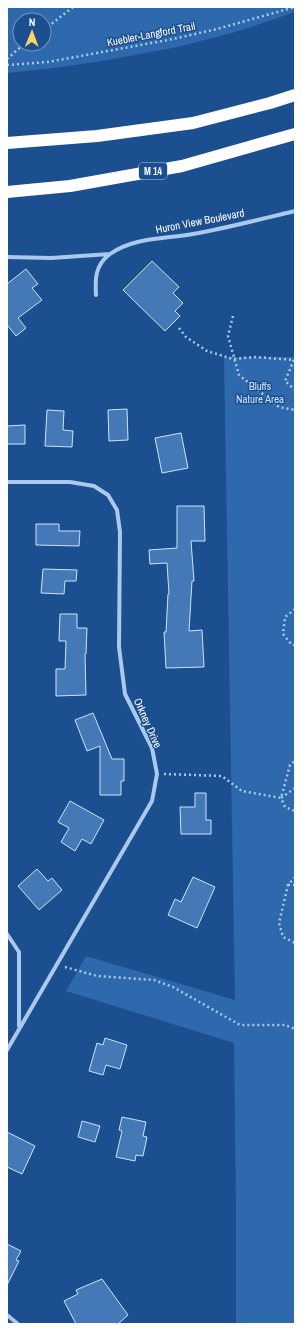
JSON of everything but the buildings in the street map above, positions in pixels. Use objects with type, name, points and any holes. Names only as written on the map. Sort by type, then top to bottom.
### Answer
[{"type":"highway","points":[[7,143],[97,136],[193,123],[295,95]]},
{"type":"highway","name":"M 14","points":[[7,192],[70,186],[182,166],[295,134]]},
{"type":"street","name":"Huron View Boulevard","points":[[7,257],[51,258],[111,254],[138,241],[193,234],[295,211]]},
{"type":"street","name":"Huron View Boulevard","points":[[96,295],[95,277],[102,264],[111,254]]},
{"type":"street","name":"Orkney Drive","points":[[7,482],[70,482],[94,486],[108,495],[116,510],[120,532],[119,647],[125,694],[152,748],[156,774],[152,801],[19,1027],[7,1050]]},
{"type":"street","points":[[7,934],[19,952],[19,1027]]},
{"type":"street","points":[[7,1315],[18,1324]]},
{"type":"path","points":[[52,24],[73,7]]},
{"type":"path","name":"Kuebler-Langford Trail","points":[[7,64],[48,62],[173,39],[218,29],[295,7]]},
{"type":"path","points":[[7,59],[15,52]]},
{"type":"path","points":[[233,316],[228,336],[233,359],[239,375],[279,407],[295,410]]},
{"type":"path","points":[[180,328],[186,337],[207,350],[233,359],[256,358],[295,360],[285,380],[295,390]]},
{"type":"path","points":[[295,609],[285,617],[283,634],[292,645],[295,645]]},
{"type":"path","points":[[295,760],[290,765],[281,798],[285,807],[295,811]]},
{"type":"path","points":[[156,774],[222,776],[242,792],[281,798],[295,788]]},
{"type":"path","points":[[295,877],[288,886],[279,923],[283,937],[295,943]]},
{"type":"path","points":[[288,886],[295,886]]},
{"type":"path","points":[[56,964],[97,976],[154,980],[173,987],[240,1025],[285,1025],[295,1029]]},
{"type":"green space","points":[[7,7],[295,7],[295,12],[239,31],[178,47],[54,68],[7,73]]},
{"type":"green space","name":"Bluffs Nature Area","points":[[224,357],[295,357],[295,1324],[236,1324],[234,1043],[66,991],[86,956],[235,1000]]}]
